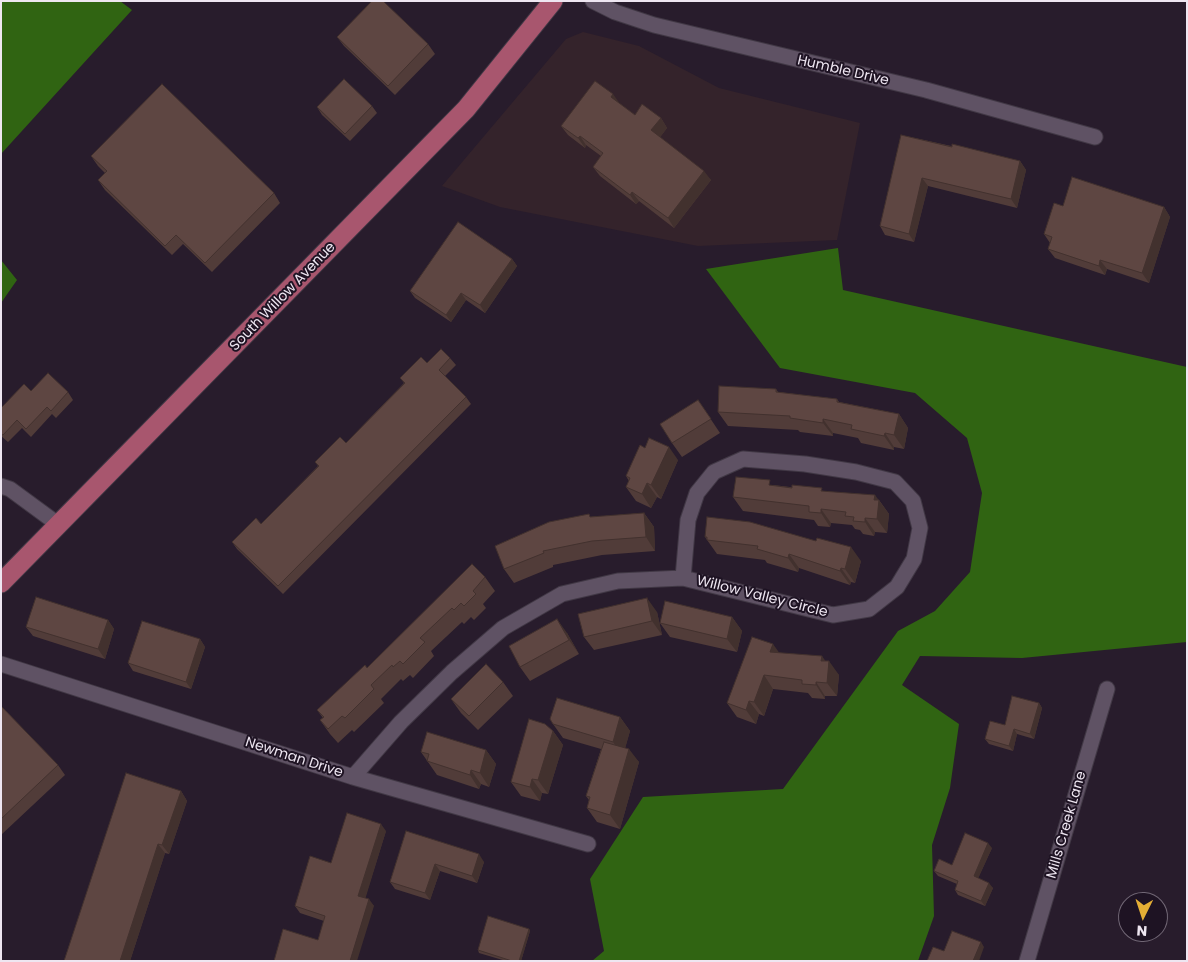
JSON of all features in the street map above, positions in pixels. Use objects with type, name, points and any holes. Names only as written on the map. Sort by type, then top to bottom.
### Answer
[{"type":"main road","name":"South Willow Avenue","points":[[1,583],[466,109],[553,1]]},
{"type":"street","name":"Humble Drive","points":[[593,1],[615,12],[654,26],[926,90],[1095,137]]},
{"type":"street","name":"Willow Valley Circle","points":[[353,777],[401,722],[452,672],[502,628],[562,594],[618,581],[683,578],[833,615],[869,609],[897,587],[914,559],[920,528],[913,502],[896,482],[856,472],[743,459],[714,472],[697,493],[688,520],[683,578]]},
{"type":"street","points":[[1,486],[10,488],[58,525]]},
{"type":"street","name":"Newman Drive","points":[[1,664],[353,777],[588,844]]},
{"type":"street","name":"Mills Creek Lane","points":[[1027,961],[1107,689]]},
{"type":"shaded area","points":[[583,32],[639,46],[719,88],[860,123],[837,240],[698,246],[500,207],[442,186],[566,39]]},
{"type":"green space","points":[[1,1],[120,1],[132,10],[1,154]]},
{"type":"green space","points":[[838,248],[843,290],[1187,367],[1187,642],[1022,658],[920,656],[902,685],[959,724],[950,788],[932,845],[934,916],[918,961],[592,961],[604,951],[590,879],[643,797],[783,789],[898,631],[935,611],[970,572],[982,493],[967,438],[915,393],[780,368],[706,269]]},
{"type":"green space","points":[[1,260],[17,280],[1,303]]},
{"type":"building","points":[[372,1],[383,1],[428,44],[388,86],[337,37]]},
{"type":"building","points":[[344,79],[372,106],[345,134],[317,107]]},
{"type":"building","points":[[595,81],[613,94],[611,97],[635,115],[642,104],[661,118],[651,130],[704,171],[668,218],[632,192],[630,195],[593,167],[603,153],[580,136],[578,138],[561,126]]},
{"type":"building","points":[[162,84],[274,193],[205,263],[176,235],[165,246],[98,180],[107,171],[91,156]]},
{"type":"building","points":[[901,135],[952,147],[952,144],[1020,161],[1011,199],[922,178],[909,234],[880,226]]},
{"type":"building","points":[[1072,177],[1164,207],[1142,273],[1100,260],[1099,266],[1048,249],[1052,237],[1044,234],[1054,203],[1063,206]]},
{"type":"building","points":[[458,222],[512,259],[480,305],[461,293],[446,315],[410,291]]},
{"type":"building","points":[[441,349],[450,358],[439,370],[466,397],[278,586],[232,542],[256,518],[261,524],[319,466],[315,462],[340,437],[346,443],[405,383],[400,378],[421,357],[427,363]]},
{"type":"building","points":[[48,373],[68,392],[51,411],[47,407],[26,429],[17,420],[3,435],[1,434],[1,408],[24,384],[31,391]]},
{"type":"building","points":[[719,386],[776,389],[776,392],[837,399],[837,402],[899,414],[894,435],[885,433],[884,436],[851,429],[852,425],[823,419],[823,423],[790,418],[790,416],[718,412]]},
{"type":"building","points":[[698,400],[711,419],[672,443],[660,424]]},
{"type":"building","points":[[649,438],[669,447],[651,485],[647,483],[642,494],[626,487],[630,478],[626,476],[640,445],[645,448]]},
{"type":"building","points":[[736,477],[770,480],[769,485],[792,488],[792,485],[822,488],[821,491],[875,495],[874,500],[879,500],[877,519],[865,518],[865,522],[853,521],[854,517],[845,516],[846,512],[821,509],[821,513],[809,512],[809,506],[733,497]]},
{"type":"building","points":[[644,513],[646,537],[592,541],[543,551],[544,553],[504,569],[495,546],[549,522],[589,514],[590,517]]},
{"type":"building","points":[[707,517],[750,522],[816,541],[817,538],[851,547],[845,569],[841,568],[840,571],[789,554],[788,558],[757,549],[758,546],[707,540],[707,537],[705,537]]},
{"type":"building","points":[[472,564],[485,577],[473,591],[476,594],[464,606],[461,603],[454,610],[452,608],[420,638],[425,642],[403,664],[400,661],[393,667],[392,665],[371,685],[374,689],[345,718],[342,716],[328,729],[320,720],[324,717],[317,710],[365,665],[367,668]]},
{"type":"building","points":[[36,597],[108,620],[98,649],[26,627]]},
{"type":"building","points":[[647,598],[652,621],[584,637],[578,614]]},
{"type":"building","points":[[665,601],[732,617],[727,639],[660,623]]},
{"type":"building","points":[[557,619],[569,640],[520,667],[509,646]]},
{"type":"building","points":[[142,621],[200,639],[186,682],[128,663]]},
{"type":"building","points":[[752,637],[773,644],[770,652],[822,656],[821,661],[829,661],[827,683],[816,682],[816,685],[802,684],[802,680],[764,675],[754,702],[749,701],[746,710],[727,703]]},
{"type":"building","points":[[486,664],[503,682],[469,716],[451,699]]},
{"type":"building","points":[[1012,696],[1039,703],[1030,734],[1014,729],[1009,746],[985,739],[990,721],[1005,725]]},
{"type":"building","points":[[557,698],[620,717],[613,742],[553,724],[550,719]]},
{"type":"building","points":[[1,706],[58,765],[1,819]]},
{"type":"building","points":[[529,719],[545,724],[553,731],[538,780],[532,779],[530,787],[511,782]]},
{"type":"building","points":[[427,732],[486,750],[480,773],[471,770],[470,775],[427,761],[429,754],[421,752]]},
{"type":"building","points":[[604,742],[629,749],[610,815],[587,808],[590,797],[586,796]]},
{"type":"building","points":[[126,773],[181,791],[162,845],[158,844],[120,961],[64,961]]},
{"type":"building","points":[[347,813],[381,824],[358,896],[369,899],[350,961],[274,961],[283,929],[318,940],[325,916],[295,906],[310,856],[331,863]]},
{"type":"building","points":[[406,831],[479,854],[472,876],[435,864],[425,893],[390,882]]},
{"type":"building","points":[[965,833],[988,843],[974,876],[989,883],[981,901],[955,890],[958,881],[934,871],[939,859],[952,865]]},
{"type":"building","points":[[488,916],[529,929],[519,961],[512,961],[478,950]]},
{"type":"building","points":[[952,931],[981,942],[973,961],[927,961],[933,947],[944,951]]}]
